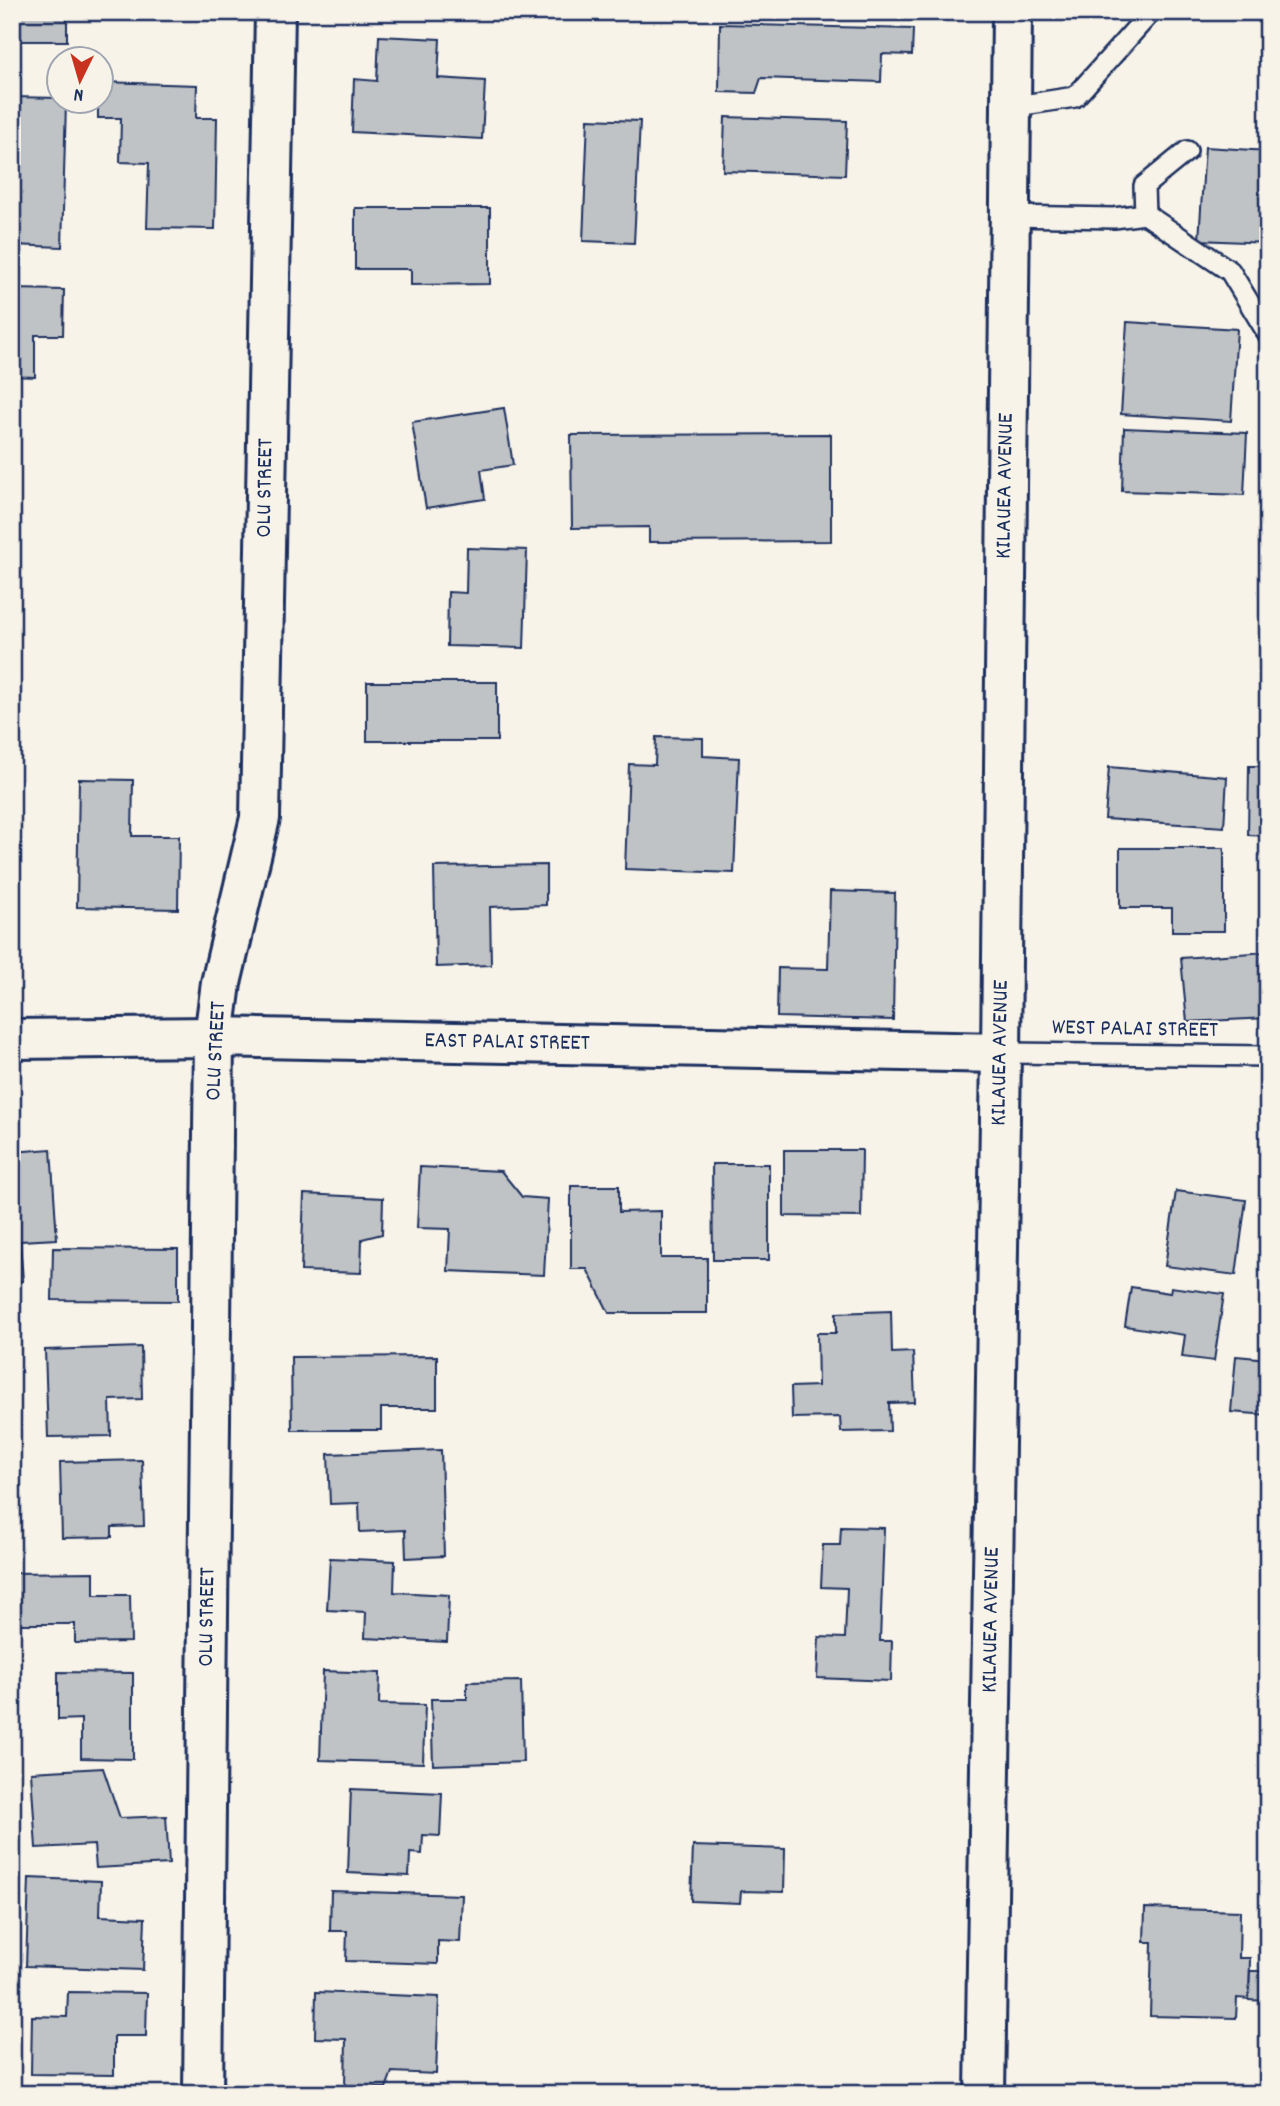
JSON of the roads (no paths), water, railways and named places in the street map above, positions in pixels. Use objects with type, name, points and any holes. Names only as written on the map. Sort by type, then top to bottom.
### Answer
[{"type":"street","name":"OLU STREET","points":[[204,2094],[214,1037],[221,983],[260,818],[275,12]]},
{"type":"street","name":"KILAUEA AVENUE","points":[[985,2094],[1001,1053],[1012,12]]},
{"type":"street","name":"EAST PALAI STREET","points":[[12,1039],[214,1037],[1001,1053]]},
{"type":"lane","points":[[1010,107],[1075,97],[1151,12]]},
{"type":"lane","points":[[1145,214],[1144,186],[1187,151]]},
{"type":"lane","points":[[1009,216],[1114,218],[1145,214],[1230,271],[1268,334]]},
{"type":"lane","name":"WEST PALAI STREET","points":[[1001,1053],[1268,1056]]}]
